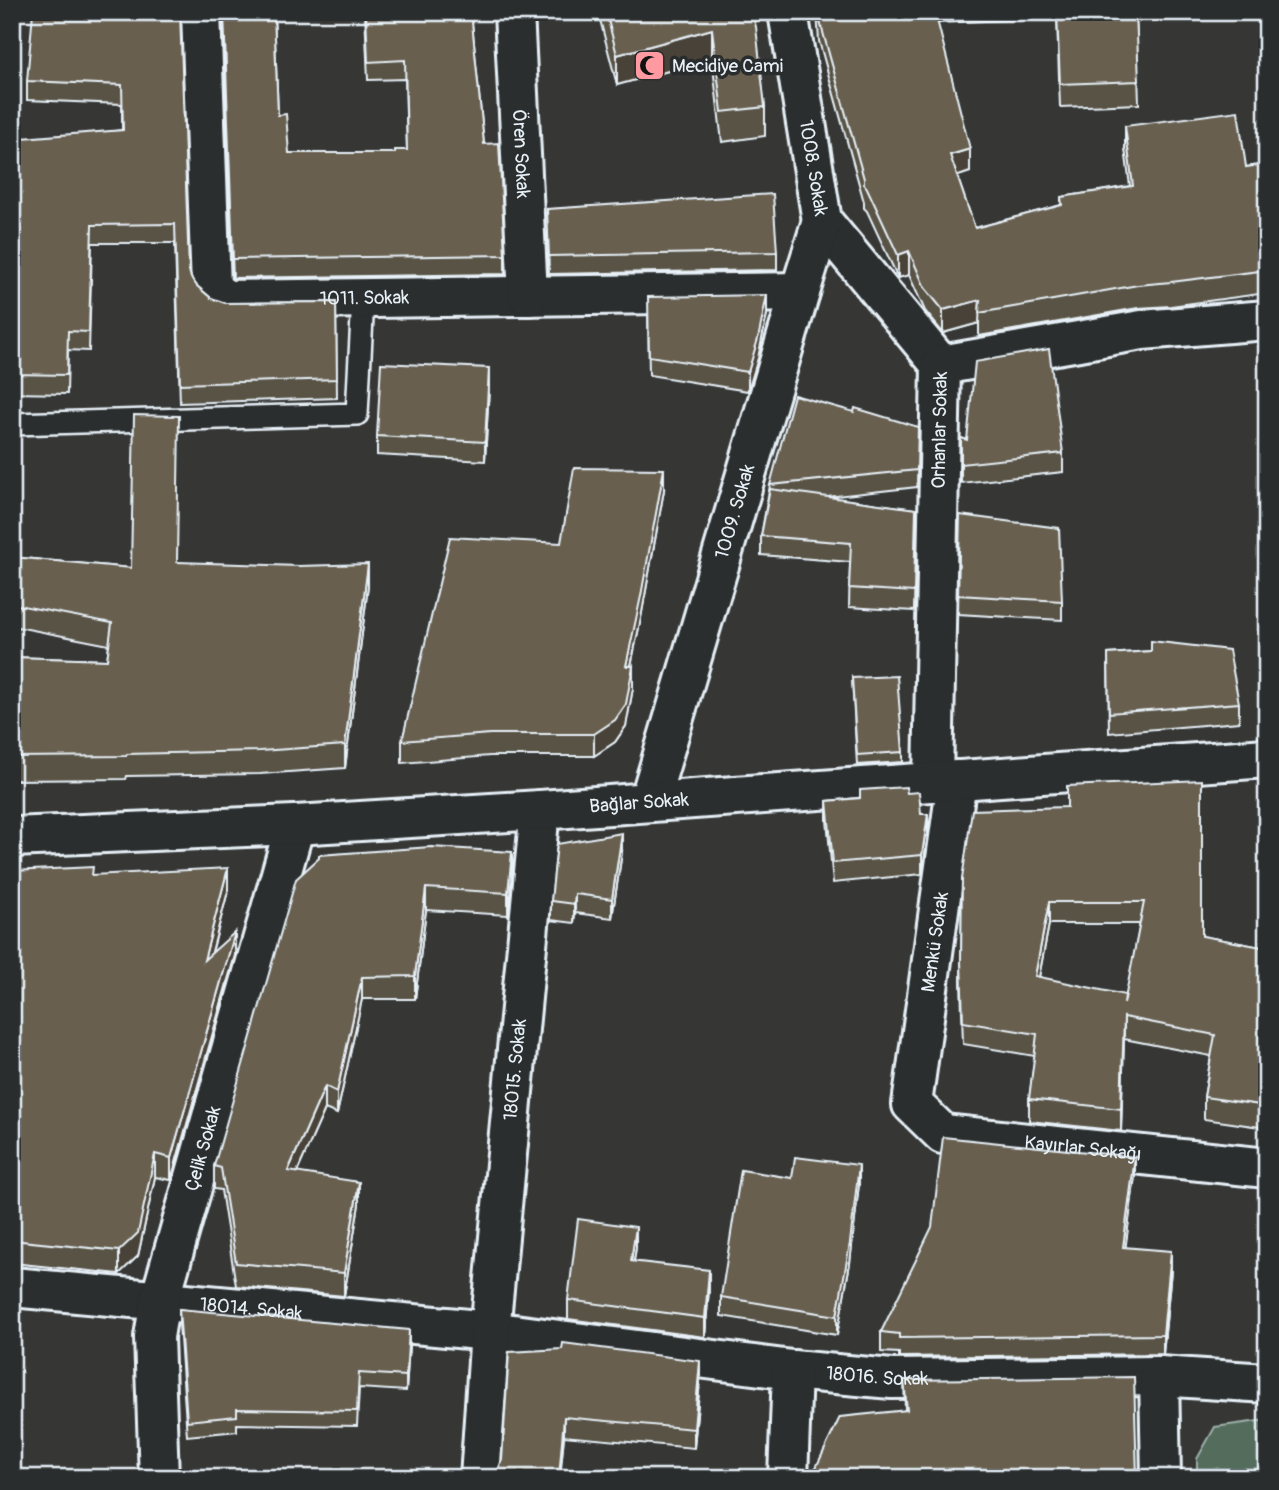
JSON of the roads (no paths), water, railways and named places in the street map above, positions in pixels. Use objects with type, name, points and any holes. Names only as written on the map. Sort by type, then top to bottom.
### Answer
[{"type":"street","name":"1011. Sokak","points":[[201,12],[211,288],[225,300],[800,292]]},
{"type":"street","name":"Ören Sokak","points":[[514,12],[528,296]]},
{"type":"street","name":"1008. Sokak","points":[[788,12],[822,221],[941,365]]},
{"type":"street","name":"1009. Sokak","points":[[649,802],[822,221]]},
{"type":"street","name":"Orhanlar Sokak","points":[[945,781],[941,365],[1142,330],[1267,320]]},
{"type":"street","name":"Bağlar Sokak","points":[[12,837],[295,825],[540,810],[1267,758]]},
{"type":"street","name":"Menkü Sokak","points":[[912,1104],[945,781]]},
{"type":"street","name":"18015. Sokak","points":[[480,1478],[490,1331],[540,810]]},
{"type":"street","name":"Çelik Sokak","points":[[159,1478],[154,1337],[160,1300],[295,825]]},
{"type":"street","name":"Kayırlar Sokağı","points":[[912,1104],[943,1134],[1267,1168]]},
{"type":"street","name":"18014. Sokak","points":[[12,1287],[490,1331]]},
{"type":"street","name":"18016. Sokak","points":[[490,1331],[792,1370],[892,1379],[1160,1376],[1267,1383]]},
{"type":"street","points":[[788,1478],[792,1370]]},
{"type":"street","points":[[1160,1376],[1161,1478]]},
{"type":"lane","points":[[12,424],[357,414],[363,298]]},
{"type":"place","name":"Mecidiye Cami","points":[[649,66]]}]
